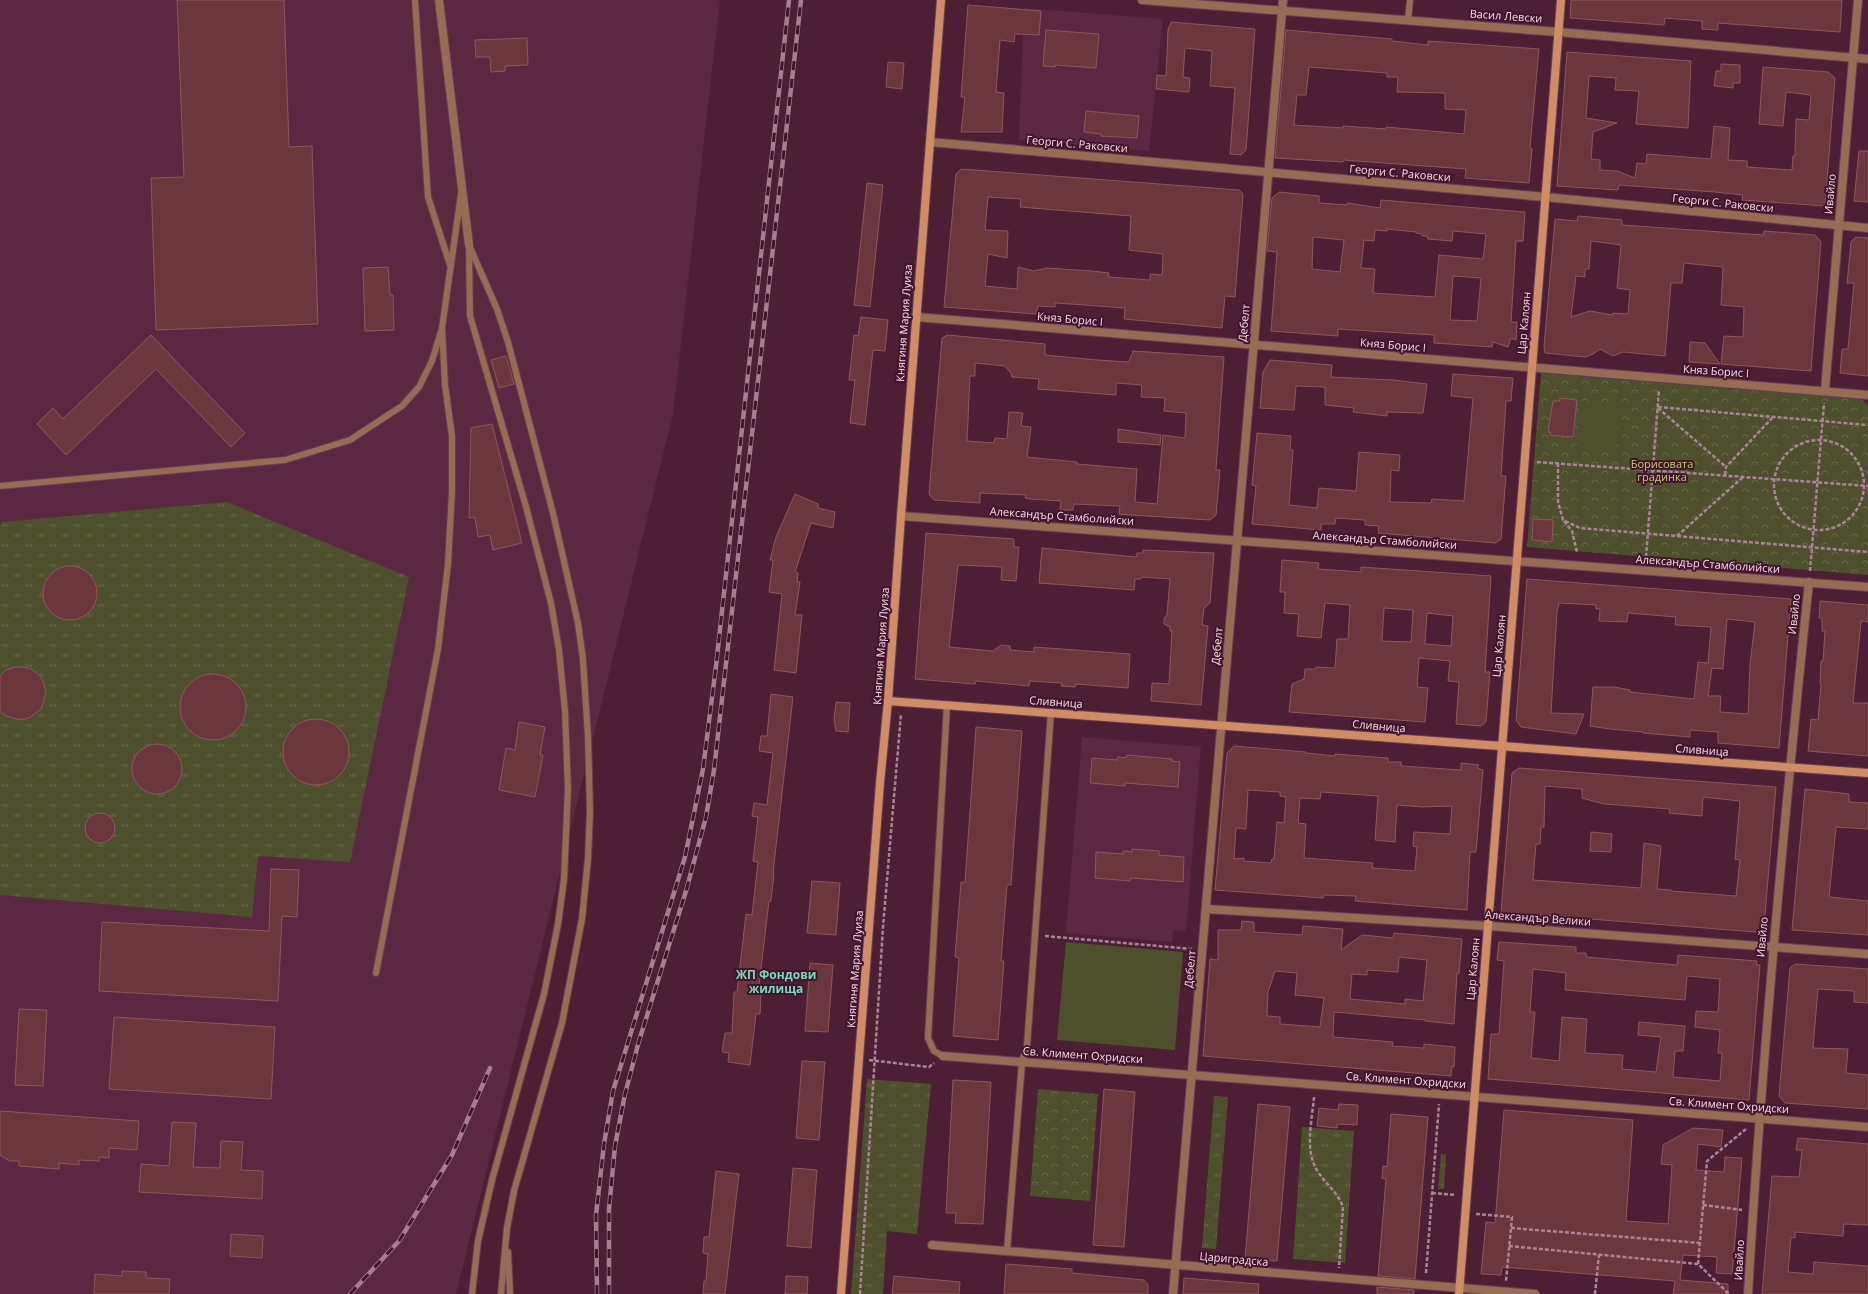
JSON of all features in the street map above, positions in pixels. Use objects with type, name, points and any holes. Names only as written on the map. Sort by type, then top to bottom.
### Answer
[{"type":"street","points":[[439,0],[469,245]]},
{"type":"street","name":"Княгиня Мария Луиза","points":[[841,1294],[941,0]]},
{"type":"street","name":"Васил Левски","points":[[1142,0],[1558,32],[1868,59]]},
{"type":"street","name":"Дебелт","points":[[1173,1294],[1283,0]]},
{"type":"street","name":"Цар Калоян","points":[[1460,1291],[1561,0]]},
{"type":"street","name":"Ивайло","points":[[1825,390],[1858,0]]},
{"type":"street","name":"Георги С. Раковски","points":[[930,142],[1545,197],[1868,228]]},
{"type":"street","name":"Княз Борис I","points":[[916,317],[1825,390],[1868,395]]},
{"type":"street","name":"Александър Стамболийски","points":[[901,516],[1868,587]]},
{"type":"street","name":"Ивайло","points":[[1748,1294],[1758,1119],[1772,947],[1789,767],[1809,582]]},
{"type":"street","name":"Сливница","points":[[888,701],[1222,724],[1502,747],[1868,773]]},
{"type":"street","name":"Александър Велики","points":[[1206,909],[1488,926],[1868,954]]},
{"type":"street","name":"Св. Климент Охридски","points":[[943,1056],[1868,1127]]},
{"type":"street","name":"Цариградска","points":[[932,1245],[1425,1285],[1460,1291],[1505,1291],[1535,1294]]},
{"type":"lane","points":[[415,0],[428,197],[450,267]]},
{"type":"lane","points":[[1408,20],[1410,0]]},
{"type":"lane","points":[[0,486],[285,460],[350,440],[402,406],[419,387],[432,361],[442,328],[462,184]]},
{"type":"lane","points":[[469,245],[470,316],[525,503],[551,603],[559,650],[565,712],[568,789],[564,871],[558,924],[544,994],[492,1180],[478,1241],[472,1294]]},
{"type":"lane","points":[[469,245],[497,309],[508,342],[553,513],[578,622],[583,660],[588,738],[590,811],[588,859],[582,919],[562,1022],[514,1191],[507,1228],[501,1294]]},
{"type":"lane","points":[[376,973],[438,648],[448,564],[452,492],[452,436],[445,385],[442,328]]},
{"type":"lane","points":[[943,1056],[934,1051],[929,1044],[928,1029],[947,705]]},
{"type":"lane","points":[[1007,1251],[1022,1062],[1027,1046],[1051,712]]},
{"type":"lane","points":[[507,1228],[510,1294]]},
{"type":"path","points":[[1646,557],[1659,389]]},
{"type":"path","points":[[1809,582],[1825,390]]},
{"type":"path","points":[[1658,407],[1868,425]]},
{"type":"path","points":[[1658,407],[1726,467]]},
{"type":"path","points":[[1725,476],[1726,467],[1773,417]]},
{"type":"path","points":[[1811,440],[1821,440],[1838,444],[1850,451],[1858,461],[1864,474],[1867,486],[1862,501],[1855,514],[1844,524],[1831,530],[1813,531],[1802,528],[1789,520],[1780,509],[1774,495],[1774,479],[1778,466],[1786,454],[1797,445],[1811,440]]},
{"type":"path","points":[[1534,462],[1867,486]]},
{"type":"path","points":[[1558,463],[1558,502],[1564,520],[1572,531],[1578,552]]},
{"type":"path","points":[[1677,536],[1743,477]]},
{"type":"path","points":[[1564,520],[1580,528],[1868,552]]},
{"type":"path","points":[[1034,935],[1202,949]]},
{"type":"path","points":[[859,1058],[875,1062],[929,1067],[943,1056]]},
{"type":"path","points":[[1315,1084],[1310,1152],[1317,1170],[1340,1199],[1342,1207],[1338,1278]]},
{"type":"path","points":[[1425,1285],[1440,1094]]},
{"type":"path","points":[[1698,1264],[1706,1161],[1758,1119]]},
{"type":"path","points":[[1432,1193],[1467,1196]]},
{"type":"path","points":[[1703,1205],[1753,1211]]},
{"type":"path","points":[[1465,1213],[1512,1217],[1505,1291]]},
{"type":"path","points":[[1511,1228],[1700,1243]]},
{"type":"path","points":[[1509,1246],[1698,1264],[1729,1294]]},
{"type":"path","points":[[1595,1294],[1599,1255]]},
{"type":"shaded area","points":[[0,0],[720,0],[673,414],[456,1294],[0,1294]]},
{"type":"shaded area","points":[[1024,8],[1163,19],[1149,151],[1019,140]]},
{"type":"shaded area","points":[[1082,737],[1201,747],[1186,931],[1174,930],[1172,942],[1066,933]]},
{"type":"green space","name":"Борисовата градинка","points":[[1541,373],[1861,399],[1868,405],[1868,575],[1527,547]]},
{"type":"green space","points":[[1580,401],[1619,403],[1616,449],[1577,447]]},
{"type":"green space","points":[[227,502],[409,577],[350,862],[258,856],[252,917],[0,895],[0,525],[2,522]]},
{"type":"green space","points":[[1066,942],[1183,952],[1175,1050],[1057,1040]]},
{"type":"green space","points":[[867,1079],[931,1084],[917,1234],[887,1231],[883,1294],[851,1294]]},
{"type":"green space","points":[[1038,1089],[1098,1094],[1090,1201],[1030,1196]]},
{"type":"green space","points":[[1214,1096],[1228,1097],[1216,1249],[1202,1248]]},
{"type":"green space","points":[[1302,1127],[1354,1131],[1345,1263],[1293,1259]]},
{"type":"green space","points":[[1441,1154],[1446,1154],[1444,1189],[1438,1189]]},
{"type":"building","points":[[177,0],[284,0],[289,147],[312,146],[318,324],[156,330],[151,178],[184,177]]},
{"type":"building","points":[[1571,0],[1842,0],[1840,32],[1718,23],[1718,30],[1702,29],[1702,21],[1665,18],[1664,25],[1570,18]]},
{"type":"building","points":[[968,5],[1041,11],[1039,35],[1015,34],[1014,42],[1000,40],[996,92],[1004,93],[1002,132],[961,132],[965,97],[961,97]]},
{"type":"building","points":[[1171,22],[1255,29],[1246,150],[1241,155],[1230,154],[1235,88],[1210,86],[1212,51],[1185,48],[1183,77],[1190,78],[1189,92],[1156,89],[1157,75],[1166,76],[1168,30]]},
{"type":"building","points":[[1046,30],[1099,34],[1096,68],[1055,65],[1055,67],[1043,66]]},
{"type":"building","points":[[1286,30],[1392,39],[1392,41],[1428,45],[1428,41],[1539,49],[1530,148],[1532,149],[1529,183],[1465,178],[1466,169],[1343,160],[1343,162],[1275,158]],"holes":[[[1309,67],[1387,73],[1387,77],[1398,77],[1397,92],[1445,93],[1445,109],[1466,110],[1464,134],[1386,127],[1386,129],[1294,125],[1297,95],[1306,95]]]},
{"type":"building","points":[[527,38],[528,65],[505,66],[505,71],[491,72],[490,57],[476,57],[475,40]]},
{"type":"building","points":[[1567,52],[1691,61],[1688,128],[1636,124],[1639,91],[1615,90],[1616,78],[1589,76],[1586,118],[1617,123],[1593,132],[1591,159],[1600,160],[1600,170],[1617,171],[1635,178],[1637,163],[1646,164],[1647,154],[1711,159],[1714,126],[1730,128],[1728,160],[1747,161],[1747,167],[1792,170],[1793,156],[1795,156],[1796,119],[1809,120],[1811,95],[1786,92],[1783,126],[1759,124],[1763,67],[1828,72],[1835,78],[1825,206],[1742,200],[1743,195],[1715,192],[1619,185],[1618,190],[1557,186]]},
{"type":"building","points":[[888,62],[904,63],[902,89],[886,87]]},
{"type":"building","points":[[1721,64],[1740,65],[1740,83],[1733,83],[1733,88],[1714,86],[1716,71],[1721,71]]},
{"type":"building","points":[[1086,111],[1139,116],[1137,138],[1101,136],[1101,134],[1084,132]]},
{"type":"building","points":[[1859,151],[1868,151],[1868,202],[1854,201]]},
{"type":"building","points":[[961,169],[1239,190],[1243,194],[1235,297],[1225,296],[1222,328],[1124,319],[1125,308],[1055,303],[1055,307],[1038,306],[1036,314],[944,307],[956,174]],"holes":[[[988,197],[1021,199],[1020,207],[1131,216],[1129,250],[1163,254],[1162,275],[1150,274],[1150,280],[1108,277],[1109,273],[1091,271],[1047,268],[1034,271],[1018,267],[1017,289],[985,286],[988,254],[1007,258],[1008,231],[985,230]]]},
{"type":"building","points":[[867,183],[883,185],[870,307],[854,305]]},
{"type":"building","points":[[1279,192],[1319,196],[1319,203],[1347,205],[1347,203],[1380,208],[1381,200],[1525,212],[1523,241],[1516,241],[1511,322],[1517,322],[1516,340],[1511,338],[1508,347],[1493,342],[1492,347],[1434,343],[1434,335],[1338,329],[1338,336],[1271,331],[1277,252],[1267,251],[1272,198]],"holes":[[[1387,229],[1416,232],[1422,234],[1422,236],[1427,236],[1428,239],[1452,241],[1453,231],[1486,234],[1483,259],[1439,255],[1435,297],[1373,293],[1375,269],[1361,268],[1364,240],[1374,241],[1375,230],[1387,231]],[[1313,237],[1344,240],[1340,272],[1312,269]],[[1453,276],[1481,278],[1477,321],[1450,320]]]},
{"type":"building","points":[[1578,216],[1622,220],[1622,225],[1763,235],[1764,231],[1815,235],[1821,242],[1811,371],[1721,364],[1724,336],[1743,337],[1744,307],[1721,305],[1723,267],[1684,263],[1682,283],[1671,283],[1665,356],[1623,352],[1613,356],[1600,349],[1585,357],[1545,353],[1544,347],[1555,219],[1577,221]],"holes":[[[1591,241],[1621,245],[1617,288],[1630,290],[1628,314],[1613,313],[1612,315],[1590,311],[1571,317],[1576,276],[1585,277],[1585,269],[1589,269]]]},
{"type":"building","points":[[1856,237],[1868,238],[1868,376],[1840,373],[1842,349],[1848,349],[1854,283],[1847,283],[1851,242]]},
{"type":"building","points":[[388,267],[390,295],[393,295],[394,330],[365,331],[363,268]]},
{"type":"building","points":[[861,317],[888,320],[885,351],[873,350],[865,425],[850,423],[855,380],[849,380],[854,335],[858,336]]},
{"type":"building","points":[[151,335],[245,433],[231,447],[156,369],[66,455],[37,424],[53,408],[63,419]]},
{"type":"building","points":[[947,335],[1045,344],[1045,355],[1097,360],[1129,362],[1133,351],[1224,357],[1216,470],[1220,470],[1216,515],[1210,520],[1119,514],[1120,506],[1074,504],[1073,510],[1060,510],[1061,501],[1030,499],[1025,498],[1026,495],[980,493],[980,503],[934,500],[929,494],[942,338]],"holes":[[[975,363],[1005,366],[1011,373],[1012,377],[1039,379],[1038,389],[1116,395],[1116,383],[1142,385],[1141,397],[1165,398],[1164,411],[1186,413],[1185,438],[1163,435],[1157,504],[1135,502],[1137,469],[1077,464],[1077,462],[1027,457],[1031,427],[1021,426],[1023,413],[1009,412],[1007,439],[995,438],[994,443],[967,441],[970,376],[975,376]]]},
{"type":"building","points":[[1690,342],[1705,343],[1720,364],[1689,362]]},
{"type":"building","points":[[506,356],[514,384],[499,388],[491,360]]},
{"type":"building","points":[[1270,360],[1332,365],[1331,377],[1393,380],[1427,384],[1423,413],[1387,412],[1387,416],[1353,412],[1354,408],[1325,405],[1325,387],[1296,386],[1294,410],[1260,408],[1263,372]]},
{"type":"building","points":[[1453,374],[1513,378],[1511,401],[1506,401],[1501,476],[1506,476],[1501,539],[1496,543],[1378,533],[1379,526],[1365,525],[1365,520],[1336,518],[1335,524],[1321,524],[1321,530],[1252,524],[1256,486],[1252,485],[1257,433],[1291,436],[1290,450],[1293,450],[1289,505],[1317,508],[1319,488],[1356,491],[1359,452],[1400,455],[1399,471],[1391,470],[1390,502],[1431,503],[1432,499],[1464,501],[1473,398],[1451,396]]},
{"type":"building","points":[[1560,398],[1577,400],[1573,437],[1550,435],[1551,432],[1548,432],[1553,401],[1560,401]]},
{"type":"building","points":[[492,424],[522,543],[493,550],[490,535],[478,537],[475,517],[469,518],[471,428]]},
{"type":"building","points":[[1118,429],[1161,435],[1160,445],[1118,442]]},
{"type":"building","points":[[795,494],[818,504],[818,508],[835,512],[833,528],[811,523],[795,572],[798,573],[797,582],[800,582],[795,615],[802,615],[796,673],[774,670],[782,594],[769,592],[773,560],[770,560],[776,537]]},
{"type":"building","points":[[1533,519],[1553,520],[1552,542],[1532,540]]},
{"type":"building","points":[[926,533],[1014,539],[1014,547],[1019,547],[1016,581],[1001,580],[1002,567],[958,565],[949,647],[993,651],[1001,645],[1010,646],[1010,650],[1034,652],[1034,647],[1130,654],[1128,688],[1076,684],[1075,687],[1061,686],[1062,683],[1030,681],[1029,686],[976,681],[975,684],[915,679]]},
{"type":"building","points":[[1042,548],[1136,557],[1137,553],[1143,553],[1143,550],[1214,553],[1210,603],[1204,608],[1202,625],[1208,626],[1201,705],[1151,701],[1152,683],[1169,684],[1172,631],[1170,631],[1170,627],[1164,624],[1164,618],[1167,615],[1170,579],[1142,577],[1141,579],[1135,579],[1134,590],[1039,583]]},
{"type":"building","points":[[1282,560],[1319,563],[1318,569],[1361,572],[1361,567],[1491,576],[1485,672],[1490,672],[1486,722],[1481,726],[1456,724],[1459,682],[1448,681],[1450,661],[1419,658],[1417,687],[1428,688],[1425,722],[1289,712],[1292,684],[1304,679],[1305,669],[1315,669],[1316,667],[1335,668],[1337,639],[1348,639],[1350,605],[1325,603],[1321,638],[1297,636],[1299,614],[1284,613],[1285,592],[1280,592]],"holes":[[[1384,608],[1413,610],[1411,642],[1382,641]],[[1427,613],[1453,616],[1451,646],[1425,644]]]},
{"type":"building","points":[[70,566],[80,568],[89,574],[95,583],[97,593],[95,603],[89,612],[80,618],[70,620],[60,618],[51,612],[45,603],[43,593],[45,583],[51,574],[60,568]]},
{"type":"building","points":[[1527,579],[1791,599],[1779,748],[1718,743],[1718,732],[1690,730],[1690,737],[1590,726],[1593,687],[1614,687],[1630,690],[1630,692],[1694,699],[1698,662],[1708,663],[1711,627],[1675,625],[1676,617],[1628,613],[1627,622],[1599,621],[1600,609],[1596,609],[1596,605],[1559,603],[1557,612],[1551,713],[1584,714],[1576,734],[1521,727],[1516,720]],"holes":[[[1727,619],[1755,622],[1750,664],[1748,714],[1720,712],[1721,696],[1708,696],[1712,668],[1723,669]]]},
{"type":"building","points":[[1820,601],[1868,605],[1868,622],[1861,621],[1853,703],[1868,703],[1868,756],[1808,751],[1811,719],[1818,720],[1821,685],[1821,661],[1823,661],[1825,631],[1822,631],[1822,618],[1819,618]]},
{"type":"building","points":[[15,667],[24,667],[33,670],[40,676],[46,693],[41,709],[29,718],[21,720],[6,716],[0,711],[0,676],[6,670]]},
{"type":"building","points":[[213,674],[226,677],[236,684],[243,694],[246,707],[243,720],[236,730],[226,737],[213,740],[200,737],[190,730],[183,720],[180,707],[183,694],[190,684],[200,677]]},
{"type":"building","points":[[771,694],[793,697],[771,901],[769,901],[758,994],[761,994],[760,1014],[756,1014],[750,1065],[728,1062],[729,1053],[722,1052],[725,1033],[732,1033],[734,992],[737,992],[746,914],[752,915],[758,862],[753,861],[758,817],[752,816],[754,803],[767,805],[773,753],[759,751],[761,736],[767,736]]},
{"type":"building","points":[[836,702],[850,703],[848,732],[836,731],[834,720]]},
{"type":"building","points":[[316,719],[329,722],[339,729],[346,739],[349,752],[346,765],[339,775],[329,782],[316,785],[303,782],[293,775],[286,765],[283,752],[286,739],[293,729],[303,722]]},
{"type":"building","points":[[519,722],[545,727],[540,755],[543,755],[535,797],[499,790],[506,748],[515,750]]},
{"type":"building","points":[[976,727],[1022,731],[1011,885],[1007,885],[1001,961],[1004,961],[998,1040],[953,1036],[959,958],[955,957],[961,882],[965,882]]},
{"type":"building","points":[[152,744],[162,744],[175,751],[182,764],[182,774],[175,787],[162,794],[152,794],[143,790],[136,783],[132,774],[132,764],[136,755],[143,748]]},
{"type":"building","points":[[1234,746],[1335,756],[1335,754],[1388,758],[1388,762],[1401,762],[1401,766],[1461,770],[1461,763],[1479,765],[1477,768],[1483,770],[1476,852],[1470,852],[1467,910],[1355,901],[1356,896],[1324,895],[1323,898],[1215,890],[1227,753]],"holes":[[[1248,790],[1280,792],[1280,796],[1286,797],[1284,823],[1277,822],[1274,859],[1272,859],[1271,863],[1244,861],[1244,858],[1234,859],[1236,828],[1246,829]],[[1321,792],[1378,796],[1375,840],[1395,842],[1397,805],[1422,807],[1452,806],[1450,834],[1414,832],[1413,846],[1417,847],[1415,871],[1372,868],[1373,863],[1304,858],[1306,824],[1298,823],[1300,798],[1320,799]]]},
{"type":"building","points":[[1127,755],[1172,759],[1172,761],[1180,762],[1178,787],[1125,783],[1125,786],[1090,783],[1092,758],[1117,760],[1118,757],[1126,758]]},
{"type":"building","points":[[1519,768],[1776,787],[1764,926],[1756,932],[1501,912],[1512,773]],"holes":[[[1545,786],[1582,789],[1582,798],[1604,804],[1670,809],[1669,813],[1702,816],[1703,797],[1740,801],[1735,859],[1740,860],[1736,896],[1657,889],[1661,846],[1644,843],[1641,888],[1533,880],[1536,844],[1540,844],[1541,827],[1544,827]]]},
{"type":"building","points":[[1805,789],[1849,794],[1849,802],[1868,803],[1868,829],[1836,827],[1829,897],[1868,901],[1868,935],[1792,930]]},
{"type":"building","points":[[100,813],[111,817],[115,828],[111,839],[100,843],[89,839],[85,828],[89,817]]},
{"type":"building","points":[[1591,832],[1612,834],[1611,852],[1590,851]]},
{"type":"building","points":[[1132,849],[1159,851],[1159,855],[1184,857],[1183,882],[1131,878],[1130,881],[1095,878],[1096,852],[1123,854],[1123,851],[1132,852]]},
{"type":"building","points":[[271,869],[299,870],[297,917],[282,916],[278,1001],[99,991],[102,922],[269,931]]},
{"type":"building","points":[[812,881],[840,883],[836,935],[807,933]]},
{"type":"building","points":[[1242,921],[1254,922],[1254,932],[1302,935],[1303,926],[1343,929],[1341,950],[1362,935],[1393,938],[1394,933],[1462,939],[1459,974],[1457,973],[1454,1024],[1334,1012],[1333,1037],[1393,1042],[1392,1046],[1424,1048],[1424,1044],[1455,1047],[1454,1067],[1452,1066],[1451,1076],[1203,1056],[1210,959],[1218,960],[1218,930],[1241,930]],"holes":[[[1399,957],[1427,960],[1423,1001],[1405,999],[1405,1004],[1350,999],[1352,974],[1367,975],[1367,970],[1398,972]],[[1275,971],[1297,973],[1295,995],[1324,998],[1320,1027],[1280,1024],[1280,1017],[1267,1016],[1268,992]]]},
{"type":"building","points":[[1499,942],[1576,947],[1576,953],[1586,953],[1586,957],[1677,965],[1678,955],[1757,961],[1756,965],[1760,965],[1749,1100],[1488,1079],[1491,1034],[1499,1034],[1504,961],[1497,960]],"holes":[[[1533,969],[1566,973],[1565,990],[1685,1000],[1687,976],[1720,979],[1718,1012],[1696,1011],[1695,1027],[1720,1030],[1718,1053],[1722,1053],[1720,1081],[1673,1077],[1675,1051],[1683,1051],[1685,1026],[1639,1022],[1638,1035],[1661,1037],[1656,1072],[1622,1069],[1623,1055],[1585,1053],[1587,1019],[1562,1017],[1559,1061],[1531,1058],[1535,1012],[1530,1012]]]},
{"type":"building","points":[[810,963],[833,965],[828,1032],[805,1031]]},
{"type":"building","points":[[1795,964],[1868,969],[1868,1003],[1854,1002],[1854,991],[1818,989],[1813,1048],[1848,1049],[1846,1073],[1868,1075],[1868,1109],[1785,1103],[1779,1096],[1790,968]]},
{"type":"building","points":[[19,1009],[47,1010],[43,1086],[15,1085]]},
{"type":"building","points":[[114,1017],[275,1027],[271,1099],[109,1089]]},
{"type":"building","points":[[802,1061],[825,1062],[819,1140],[796,1138]]},
{"type":"building","points":[[953,1080],[991,1082],[983,1224],[955,1223],[956,1213],[946,1213]]},
{"type":"building","points":[[1104,1089],[1135,1092],[1124,1247],[1093,1245]]},
{"type":"building","points":[[1258,1104],[1290,1107],[1277,1261],[1245,1259]]},
{"type":"building","points":[[1339,1104],[1358,1105],[1357,1125],[1337,1124],[1337,1128],[1317,1126],[1319,1108],[1338,1110]]},
{"type":"building","points":[[1504,1110],[1633,1120],[1626,1221],[1668,1224],[1672,1165],[1661,1164],[1663,1145],[1693,1128],[1723,1130],[1721,1147],[1698,1144],[1696,1170],[1724,1172],[1725,1157],[1742,1158],[1732,1274],[1716,1273],[1717,1257],[1683,1255],[1680,1280],[1728,1284],[1728,1294],[1673,1294],[1675,1281],[1502,1267],[1501,1275],[1481,1274],[1486,1222],[1495,1223]]},
{"type":"building","points":[[0,1111],[139,1121],[137,1150],[109,1148],[109,1158],[99,1157],[99,1161],[79,1160],[79,1165],[59,1163],[59,1169],[19,1166],[19,1161],[10,1161],[0,1155]]},
{"type":"building","points":[[1391,1114],[1428,1117],[1415,1279],[1378,1276],[1386,1179],[1382,1178],[1383,1166],[1387,1167]]},
{"type":"building","points":[[172,1122],[196,1123],[193,1167],[220,1168],[221,1141],[243,1142],[241,1170],[263,1171],[262,1199],[139,1192],[141,1164],[169,1166]]},
{"type":"building","points":[[1798,1138],[1868,1144],[1868,1225],[1844,1224],[1843,1236],[1795,1232],[1795,1238],[1791,1237],[1788,1272],[1813,1274],[1814,1262],[1868,1266],[1868,1294],[1762,1294],[1772,1176],[1799,1177],[1802,1150],[1796,1150]]},
{"type":"building","points":[[793,1168],[817,1170],[811,1248],[787,1246]]},
{"type":"building","points":[[716,1171],[739,1174],[725,1294],[703,1294],[704,1281],[706,1281],[708,1254],[703,1253],[704,1237],[709,1237]]},
{"type":"building","points":[[231,1234],[263,1236],[262,1258],[230,1256]]},
{"type":"building","points":[[1006,1264],[1072,1269],[1072,1273],[1144,1280],[1148,1285],[1148,1294],[1004,1294]]},
{"type":"building","points":[[122,1271],[146,1272],[146,1278],[170,1279],[169,1294],[94,1294],[95,1274],[122,1276]]},
{"type":"building","points":[[786,1276],[808,1277],[807,1294],[785,1294]]},
{"type":"building","points":[[894,1276],[960,1282],[959,1294],[892,1294]]},
{"type":"building","points":[[1184,1278],[1259,1284],[1258,1294],[1183,1294]]},
{"type":"building","points":[[1377,1287],[1414,1290],[1414,1294],[1377,1294]]},
{"type":"railway","points":[[597,1294],[596,1215],[604,1144],[613,1091],[685,857],[703,769],[716,666],[789,0]]},
{"type":"railway","points":[[609,1294],[609,1209],[615,1146],[625,1094],[639,1041],[686,891],[706,817],[714,770],[801,0]]},
{"type":"railway","points":[[350,1294],[399,1241],[452,1155],[490,1068]]},
{"type":"district","name":"ЖП Фондови жилища","points":[[776,982]]}]
